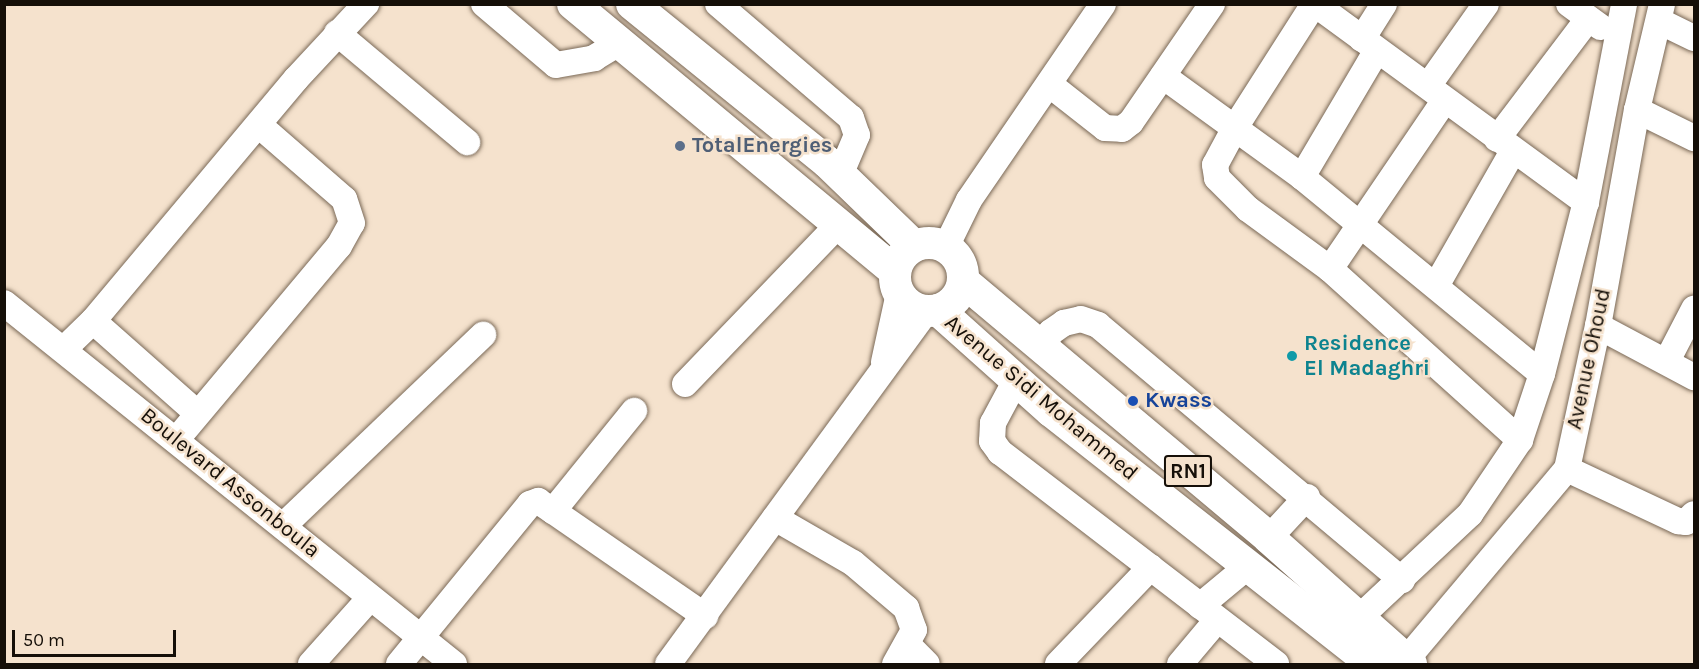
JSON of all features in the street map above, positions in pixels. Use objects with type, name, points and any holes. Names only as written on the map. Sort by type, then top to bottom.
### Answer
[{"type":"main road","name":"RN1","points":[[573,4],[839,224],[897,282],[906,302],[932,310]]},
{"type":"main road","points":[[632,4],[840,175],[914,246]]},
{"type":"main road","points":[[674,88],[697,57]]},
{"type":"main road","points":[[748,148],[772,117]]},
{"type":"main road","points":[[897,282],[905,252],[914,246],[930,242],[946,247]]},
{"type":"main road","name":"RN1","points":[[946,247],[962,268],[963,280]]},
{"type":"main road","points":[[932,310],[955,299],[963,280]]},
{"type":"main road","name":"Avenue Sidi Mohammed","points":[[963,280],[1269,538],[1408,662]]},
{"type":"main road","name":"Avenue Sidi Mohammed","points":[[932,310],[1016,381],[1247,567],[1372,664]]},
{"type":"street","points":[[65,348],[93,321],[338,33],[366,4]]},
{"type":"street","points":[[484,4],[556,65],[594,58],[619,43]]},
{"type":"street","points":[[718,4],[851,118],[857,135],[840,175]]},
{"type":"street","points":[[946,247],[969,200],[1103,4]]},
{"type":"street","points":[[1049,84],[1105,128],[1114,130],[1131,122],[1212,4]]},
{"type":"street","points":[[1520,440],[1330,269],[1248,209],[1219,183],[1215,165],[1236,126],[1314,4],[1586,202]]},
{"type":"street","points":[[1302,177],[1370,45],[1384,4]]},
{"type":"street","points":[[1330,269],[1360,224],[1486,4]]},
{"type":"street","points":[[1360,617],[1470,514],[1520,440],[1542,374],[1586,202],[1624,4]]},
{"type":"street","points":[[1436,286],[1505,145],[1579,12],[1617,38]]},
{"type":"street","points":[[1660,13],[1695,38]]},
{"type":"street","name":"Avenue Ohoud","points":[[1408,662],[1567,469],[1598,326],[1637,110],[1660,13]]},
{"type":"street","points":[[338,33],[467,142]]},
{"type":"street","points":[[1163,76],[1236,126],[1302,177],[1542,374]]},
{"type":"street","points":[[1637,110],[1695,138]]},
{"type":"street","points":[[177,439],[196,412],[339,246],[352,223],[344,199],[259,125]]},
{"type":"street","points":[[685,384],[839,224]]},
{"type":"street","points":[[882,369],[897,282]]},
{"type":"street","name":"Boulevard Assonboula","points":[[6,307],[65,348],[454,664]]},
{"type":"street","points":[[1666,361],[1695,309]]},
{"type":"street","points":[[668,664],[882,369],[932,310]]},
{"type":"street","points":[[1042,348],[1052,332],[1064,323],[1081,319],[1098,325],[1307,497],[1402,580]]},
{"type":"street","points":[[93,321],[196,412]]},
{"type":"street","points":[[1598,326],[1695,377]]},
{"type":"street","points":[[283,526],[483,334]]},
{"type":"street","points":[[1016,381],[993,423],[994,445],[1209,613],[1244,656],[1276,664]]},
{"type":"street","points":[[554,511],[634,411]]},
{"type":"street","points":[[1567,469],[1678,521],[1686,522],[1695,514]]},
{"type":"street","points":[[1269,538],[1307,497]]},
{"type":"street","points":[[399,664],[422,639],[532,501],[554,511],[705,616]]},
{"type":"street","points":[[775,518],[843,557],[892,592],[913,619],[914,630],[902,655],[927,664]]},
{"type":"street","points":[[1058,664],[1151,567]]},
{"type":"street","points":[[1180,664],[1209,613],[1247,567]]},
{"type":"street","points":[[311,664],[370,598]]},
{"type":"place","name":"TotalEnergies","points":[[680,146]]},
{"type":"place","name":"Residence El Madaghri","points":[[1292,356]]},
{"type":"place","name":"Kwass","points":[[1133,401]]}]
